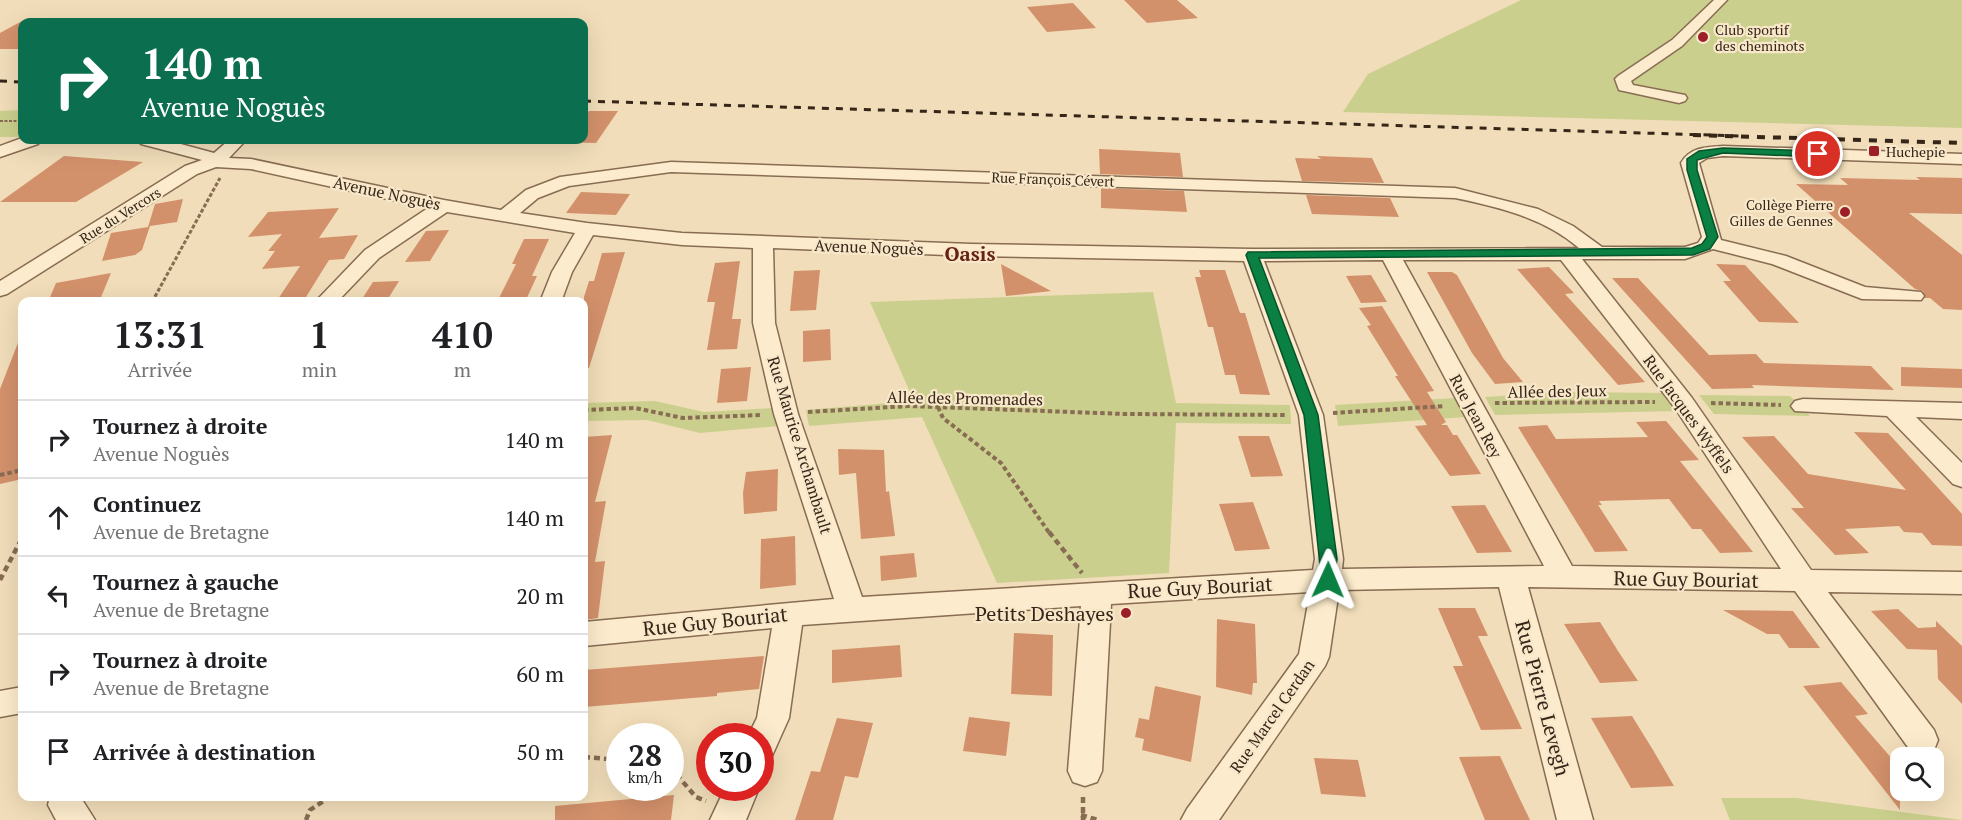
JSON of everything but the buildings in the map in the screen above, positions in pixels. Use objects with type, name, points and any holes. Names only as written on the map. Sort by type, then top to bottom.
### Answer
[{"type":"street","points":[[1679,98],[1629,90],[1624,87],[1623,79],[1677,43],[1721,0]]},
{"type":"street","points":[[0,152],[21,144]]},
{"type":"street","name":"Avenue Noguès","points":[[164,144],[205,154],[221,162],[444,206],[587,229],[682,239],[971,250],[1252,255],[1675,253],[1701,249],[1711,243]]},
{"type":"street","name":"Rue du Vercors","points":[[0,290],[191,170],[221,162],[235,144]]},
{"type":"street","points":[[1914,296],[1862,293],[1779,260],[1711,243],[1711,231],[1690,163],[1692,159],[1703,153],[1723,151],[1962,159]]},
{"type":"street","name":"Rue François Cévert","points":[[505,216],[532,194],[566,181],[672,167],[1455,193],[1502,201],[1551,220],[1598,254]]},
{"type":"street","points":[[330,297],[372,254],[444,206]]},
{"type":"street","points":[[552,297],[562,272],[587,229]]},
{"type":"street","name":"Rue Maurice Archambault","points":[[763,243],[764,323],[786,414],[852,609]]},
{"type":"street","name":"Rue Jean Rey","points":[[1390,254],[1564,577]]},
{"type":"street","name":"Rue Jacques Wyffels","points":[[1567,254],[1684,403],[1803,580],[1922,740]]},
{"type":"street","name":"Rue Marcel Cerdan","points":[[1199,820],[1314,657],[1328,580],[1329,559],[1311,415],[1252,255]]},
{"type":"street","points":[[0,272],[26,274]]},
{"type":"street","points":[[1803,406],[1962,411]]},
{"type":"street","points":[[1893,408],[1962,478]]},
{"type":"street","name":"Rue Guy Bouriat","points":[[588,634],[852,609],[1097,592],[1328,580],[1511,576],[1962,583]]},
{"type":"street","name":"Rue Pierre Levegh","points":[[1511,576],[1575,820]]},
{"type":"street","points":[[1086,771],[1097,592]]},
{"type":"street","points":[[771,723],[789,614]]},
{"type":"street","points":[[0,704],[18,701]]},
{"type":"street","points":[[66,801],[65,805],[77,820]]},
{"type":"path","points":[[0,121],[18,122]]},
{"type":"path","points":[[154,297],[221,162]]},
{"type":"path","name":"Allée des Jeux","points":[[1311,415],[1470,404],[1684,403],[1803,406]]},
{"type":"path","name":"Allée des Promenades","points":[[588,410],[635,408],[683,418],[909,406],[1125,414],[1311,415]]},
{"type":"path","points":[[938,407],[943,418],[1001,463],[1045,526],[1097,592]]},
{"type":"path","points":[[0,475],[18,471]]},
{"type":"path","points":[[0,580],[18,546]]},
{"type":"path","points":[[588,757],[606,759]]},
{"type":"path","points":[[684,783],[696,797],[734,807]]},
{"type":"path","points":[[306,820],[310,810],[324,801]]},
{"type":"path","points":[[1083,820],[1081,815],[1098,820]]},
{"type":"green space","name":"Club sportif des cheminots","points":[[1521,0],[1962,0],[1962,128],[1343,112],[1368,74]]},
{"type":"green space","points":[[18,110],[18,137],[0,137],[0,111]]},
{"type":"green space","points":[[1153,292],[1176,403],[1290,405],[1291,424],[1176,423],[1169,573],[997,583],[922,417],[809,426],[806,410],[914,401],[870,302]]},
{"type":"green space","points":[[1567,392],[1667,393],[1679,411],[1495,415],[1485,397]]},
{"type":"green space","points":[[1699,395],[1790,396],[1810,416],[1714,414]]},
{"type":"green space","points":[[1456,398],[1466,417],[1338,426],[1335,405]]},
{"type":"green space","points":[[655,401],[704,412],[773,408],[779,426],[700,433],[647,420],[588,421],[588,403]]},
{"type":"green space","points":[[1721,798],[1796,798],[1962,820],[1730,820]]},
{"type":"railway","points":[[0,81],[18,82]]},
{"type":"railway","points":[[588,101],[1742,136]]},
{"type":"railway","points":[[1693,135],[1962,143]]},
{"type":"place","name":"Club sportif des cheminots","points":[[1703,37]]},
{"type":"place","name":"Huchepie","points":[[1874,151]]},
{"type":"place","name":"Collège Pierre Gilles de Gennes","points":[[1845,212]]},
{"type":"place","name":"Petits Deshayes","points":[[1126,613]]},
{"type":"district","name":"Oasis","points":[[970,253]]},
{"type":"route","points":[[1328,580],[1329,559],[1311,415],[1252,255],[1598,254],[1693,251],[1711,243],[1712,237],[1690,163],[1697,155],[1710,151],[1818,154]]}]
